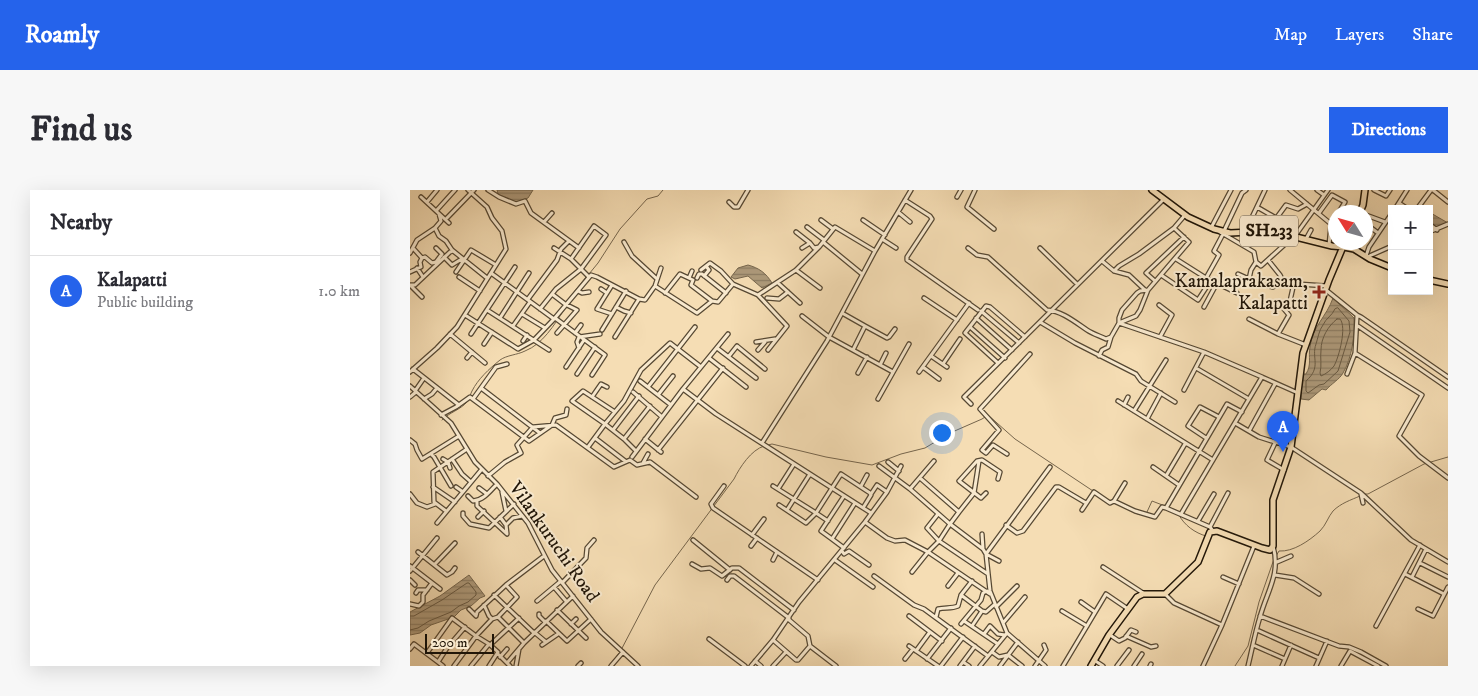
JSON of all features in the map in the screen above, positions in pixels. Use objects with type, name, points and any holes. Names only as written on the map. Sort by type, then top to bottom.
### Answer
[{"type":"main road","name":"SH233","points":[[1152,190],[1185,215],[1224,233],[1270,231],[1328,245]]},
{"type":"main road","points":[[1363,205],[1365,190]]},
{"type":"main road","points":[[1091,666],[1109,635],[1137,597],[1143,594],[1165,594],[1198,562],[1207,536],[1212,529],[1254,547],[1270,550],[1274,548],[1273,500],[1291,447],[1303,353],[1341,250]]},
{"type":"main road","name":"SH233","points":[[1356,250],[1366,257],[1388,266]]},
{"type":"main road","points":[[1433,281],[1448,284]]},
{"type":"street","points":[[427,202],[437,190]]},
{"type":"street","points":[[438,212],[455,190]]},
{"type":"street","points":[[488,190],[516,204],[525,201],[531,212],[579,248]]},
{"type":"street","points":[[729,202],[734,207],[738,207],[748,190]]},
{"type":"street","points":[[765,445],[829,337],[862,274],[911,190]]},
{"type":"street","points":[[957,197],[961,190]]},
{"type":"street","points":[[975,190],[966,207],[994,228]]},
{"type":"street","points":[[1214,229],[1231,190]]},
{"type":"street","points":[[1206,278],[1219,255],[1214,251],[1242,193],[1246,190]]},
{"type":"street","points":[[1244,233],[1265,190]]},
{"type":"street","points":[[1290,190],[1328,221]]},
{"type":"street","points":[[1318,190],[1324,195]]},
{"type":"street","points":[[1224,233],[1251,249],[1254,252],[1256,262],[1261,266],[1273,253],[1294,237],[1328,190]]},
{"type":"street","points":[[1374,190],[1386,196],[1390,190]]},
{"type":"street","points":[[1402,205],[1399,203],[1407,190]]},
{"type":"street","points":[[1420,205],[1432,190],[1448,202]]},
{"type":"street","points":[[446,219],[471,191],[487,207],[492,218],[502,230],[506,248],[465,315],[450,334],[411,371],[424,378],[459,405]]},
{"type":"street","points":[[1319,213],[1332,195],[1345,202],[1343,205]]},
{"type":"street","points":[[421,197],[449,223]]},
{"type":"street","points":[[971,404],[964,397],[1164,199]]},
{"type":"street","points":[[905,200],[932,219],[907,257],[907,260],[980,311],[1018,343]]},
{"type":"street","points":[[1270,231],[1276,218],[1286,205],[1298,209],[1307,204]]},
{"type":"street","points":[[1257,207],[1276,218]]},
{"type":"street","points":[[410,253],[418,240],[435,228],[441,221],[438,212]]},
{"type":"street","points":[[898,212],[910,222]]},
{"type":"street","points":[[544,222],[552,213]]},
{"type":"street","points":[[1114,271],[1118,266],[1139,254],[1174,228],[1185,215]]},
{"type":"street","points":[[1373,218],[1385,222]]},
{"type":"street","points":[[1366,257],[1369,247],[1388,218]]},
{"type":"street","points":[[821,220],[833,229],[835,227],[875,251]]},
{"type":"street","points":[[863,220],[884,235]]},
{"type":"street","points":[[1433,231],[1448,224]]},
{"type":"street","points":[[540,309],[552,294],[581,269],[606,235],[594,226],[571,259]]},
{"type":"street","points":[[807,227],[862,274]]},
{"type":"street","points":[[1433,227],[1437,230]]},
{"type":"street","points":[[435,228],[439,236],[446,241],[463,261],[487,278]]},
{"type":"street","points":[[1099,356],[1102,350],[1108,347],[1119,323],[1122,310],[1137,293],[1146,290],[1155,282],[1189,242],[1174,228]]},
{"type":"street","points":[[758,295],[796,270],[819,247],[833,229]]},
{"type":"street","points":[[1373,229],[1378,233]]},
{"type":"street","points":[[1306,240],[1311,230]]},
{"type":"street","points":[[796,232],[814,248],[819,247]]},
{"type":"street","points":[[1155,282],[1146,273],[1184,238]]},
{"type":"street","points":[[882,239],[896,248]]},
{"type":"street","points":[[513,326],[558,260],[560,252],[569,242]]},
{"type":"street","points":[[624,242],[632,256],[657,279]]},
{"type":"street","points":[[802,248],[810,243]]},
{"type":"street","points":[[413,248],[422,258],[425,257],[432,263],[436,262],[442,254],[436,248]]},
{"type":"street","points":[[554,248],[571,259],[588,276]]},
{"type":"street","points":[[968,248],[977,255],[988,257],[1047,310],[1073,320],[1088,331],[1106,339],[1111,337]]},
{"type":"street","points":[[1040,248],[1077,284]]},
{"type":"street","points":[[1366,257],[1388,248]]},
{"type":"street","points":[[456,272],[471,250],[496,265]]},
{"type":"street","points":[[410,285],[415,285],[444,257],[453,251]]},
{"type":"street","points":[[444,257],[452,265],[460,260],[463,261]]},
{"type":"street","points":[[410,272],[421,267],[420,262],[422,258]]},
{"type":"street","points":[[1176,259],[1206,278],[1237,293]]},
{"type":"street","points":[[1268,260],[1284,283]]},
{"type":"street","points":[[1102,261],[1114,271],[1129,275],[1146,290]]},
{"type":"street","points":[[1249,279],[1251,270],[1256,262]]},
{"type":"street","points":[[701,270],[710,263],[721,271],[733,284],[758,295],[787,326],[768,350]]},
{"type":"street","points":[[704,276],[709,270],[706,266]]},
{"type":"street","points":[[471,334],[514,267]]},
{"type":"street","points":[[418,268],[423,277]]},
{"type":"street","points":[[588,276],[593,275],[645,300],[655,286],[661,268]]},
{"type":"street","points":[[796,270],[820,288]]},
{"type":"street","points":[[689,278],[692,271]]},
{"type":"street","points":[[491,273],[517,290],[540,309],[560,320],[605,355],[592,375]]},
{"type":"street","points":[[497,323],[529,273]]},
{"type":"street","points":[[666,293],[680,274],[693,280],[691,285],[712,301],[718,302],[733,284]]},
{"type":"street","points":[[697,278],[699,274],[704,276],[726,293]]},
{"type":"street","points":[[1238,274],[1261,285],[1273,287],[1284,283],[1294,283],[1326,288],[1357,315],[1448,377]]},
{"type":"street","points":[[1161,275],[1198,300],[1211,280]]},
{"type":"street","points":[[465,315],[518,349],[534,340],[578,291],[588,276]]},
{"type":"street","points":[[459,277],[480,291]]},
{"type":"street","points":[[778,282],[800,303]]},
{"type":"street","points":[[1204,307],[1217,283]]},
{"type":"street","points":[[1278,334],[1282,324],[1285,325],[1289,315],[1284,309],[1290,302],[1294,283]]},
{"type":"street","points":[[410,285],[422,297]]},
{"type":"street","points":[[612,285],[597,309],[612,314]]},
{"type":"street","points":[[655,286],[697,313],[712,301]]},
{"type":"street","points":[[601,289],[607,293]]},
{"type":"street","points":[[1119,323],[1136,316],[1144,303],[1146,290]]},
{"type":"street","points":[[578,291],[582,293],[589,292]]},
{"type":"street","points":[[579,336],[601,332],[626,292]]},
{"type":"street","points":[[767,298],[779,299],[788,292]]},
{"type":"street","points":[[552,294],[577,310],[557,333]]},
{"type":"street","points":[[924,298],[956,320]]},
{"type":"street","points":[[615,337],[640,299]]},
{"type":"street","points":[[919,372],[969,303]]},
{"type":"street","points":[[998,363],[965,335],[965,332],[980,311],[988,305],[1025,337]]},
{"type":"street","points":[[1159,306],[1172,315],[1160,337]]},
{"type":"street","points":[[616,307],[631,313]]},
{"type":"street","points":[[487,310],[549,350]]},
{"type":"street","points":[[842,313],[886,338],[895,329]]},
{"type":"street","points":[[522,314],[545,328]]},
{"type":"street","points":[[1347,374],[1355,353],[1358,326],[1357,315]]},
{"type":"street","points":[[802,316],[829,337],[893,372]]},
{"type":"street","points":[[976,318],[1012,350]]},
{"type":"street","points":[[1249,319],[1278,334],[1306,344]]},
{"type":"street","points":[[1040,322],[1099,356],[1136,374],[1139,379],[1176,402]]},
{"type":"street","points":[[1119,323],[1204,352],[1298,393]]},
{"type":"street","points":[[575,333],[581,325]]},
{"type":"street","points":[[853,350],[865,326]]},
{"type":"street","points":[[1358,326],[1448,388]]},
{"type":"street","points":[[648,387],[695,327]]},
{"type":"street","points":[[970,327],[1005,358]]},
{"type":"street","points":[[484,344],[492,332]]},
{"type":"street","points":[[450,334],[485,362]]},
{"type":"street","points":[[632,457],[683,389],[728,334]]},
{"type":"street","points":[[523,341],[527,335]]},
{"type":"street","points":[[579,336],[577,342],[579,348]]},
{"type":"street","points":[[756,342],[776,339]]},
{"type":"street","points":[[943,364],[960,339]]},
{"type":"street","points":[[566,366],[584,340]]},
{"type":"street","points":[[758,350],[766,341]]},
{"type":"street","points":[[588,447],[624,401],[641,370],[670,343],[701,367]]},
{"type":"street","points":[[878,399],[909,344]]},
{"type":"street","points":[[729,356],[737,346],[765,369]]},
{"type":"street","points":[[576,374],[594,347]]},
{"type":"street","points":[[717,348],[756,378]]},
{"type":"street","points":[[468,358],[472,352]]},
{"type":"street","points":[[1184,390],[1204,352]]},
{"type":"street","points":[[880,365],[886,353]]},
{"type":"street","points":[[1355,353],[1422,395],[1399,436],[1423,459],[1448,478]]},
{"type":"street","points":[[1007,454],[992,445],[986,453],[982,450],[999,430],[980,409],[1030,354]]},
{"type":"street","points":[[931,356],[947,367]]},
{"type":"street","points":[[858,373],[867,357]]},
{"type":"street","points":[[709,358],[746,387]]},
{"type":"street","points":[[1134,411],[1166,360]]},
{"type":"street","points":[[443,417],[481,388],[496,367],[507,364]]},
{"type":"street","points":[[923,367],[939,379]]},
{"type":"street","points":[[645,440],[660,451],[723,368]]},
{"type":"street","points":[[1196,368],[1249,399]]},
{"type":"street","points":[[658,395],[673,376]]},
{"type":"street","points":[[1179,514],[1262,377]]},
{"type":"street","points":[[410,397],[424,378]]},
{"type":"street","points":[[640,381],[671,405]]},
{"type":"street","points":[[592,397],[601,384],[607,387]]},
{"type":"street","points":[[1249,431],[1275,384]]},
{"type":"street","name":"Vilankuruchi Road","points":[[410,386],[451,423],[482,469],[497,484],[528,523],[544,556],[572,596],[602,632],[638,666]]},
{"type":"street","points":[[424,399],[437,388]]},
{"type":"street","points":[[481,388],[540,433]]},
{"type":"street","points":[[683,389],[716,414],[871,513]]},
{"type":"street","points":[[615,412],[582,391],[572,401],[613,430],[636,451]]},
{"type":"street","points":[[633,392],[662,417]]},
{"type":"street","points":[[1147,419],[1161,393]]},
{"type":"street","points":[[613,430],[639,396]]},
{"type":"street","points":[[470,397],[529,441],[552,425],[555,418],[566,415],[567,409]]},
{"type":"street","points":[[1124,405],[1128,397]]},
{"type":"street","points":[[1118,401],[1213,460]]},
{"type":"street","points":[[1082,510],[1094,492],[1112,502],[1155,517],[1162,507],[1166,507],[1227,404],[1242,412]]},
{"type":"street","points":[[624,439],[650,406]]},
{"type":"street","points":[[1206,438],[1188,426],[1200,407],[1219,417]]},
{"type":"street","points":[[1235,423],[1259,437],[1291,447],[1361,493],[1364,501],[1411,540],[1448,562]]},
{"type":"street","points":[[488,476],[505,462],[521,453],[517,445],[533,427],[556,425],[614,466],[630,460],[638,465],[650,462],[696,497]]},
{"type":"street","points":[[410,440],[416,444],[422,459],[459,436]]},
{"type":"street","points":[[595,438],[626,462]]},
{"type":"street","points":[[1275,443],[1267,460],[1284,470]]},
{"type":"street","points":[[1166,476],[1185,444]]},
{"type":"street","points":[[446,511],[434,502],[433,472],[467,449]]},
{"type":"street","points":[[431,454],[451,486]]},
{"type":"street","points":[[642,464],[648,454]]},
{"type":"street","points":[[443,459],[448,462],[450,468]]},
{"type":"street","points":[[452,459],[462,474],[472,482]]},
{"type":"street","points":[[986,493],[981,498],[959,481],[977,461],[982,460],[1000,472],[998,479]]},
{"type":"street","points":[[910,489],[934,461]]},
{"type":"street","points":[[912,572],[939,541],[974,494],[979,461]]},
{"type":"street","points":[[888,462],[899,471]]},
{"type":"street","points":[[778,489],[794,464]]},
{"type":"street","points":[[879,466],[983,549],[986,554],[991,594],[1006,634]]},
{"type":"street","points":[[751,666],[865,522],[887,492],[901,466]]},
{"type":"street","points":[[923,466],[928,469]]},
{"type":"street","points":[[986,554],[1050,467]]},
{"type":"street","points":[[1153,468],[1179,485]]},
{"type":"street","points":[[437,523],[482,469]]},
{"type":"street","points":[[787,510],[810,474]]},
{"type":"street","points":[[778,505],[806,523],[816,513],[841,474],[871,495]]},
{"type":"street","points":[[860,486],[867,475]]},
{"type":"street","points":[[920,478],[959,512]]},
{"type":"street","points":[[1112,502],[1125,483]]},
{"type":"street","points":[[476,501],[497,484]]},
{"type":"street","points":[[863,508],[877,485],[887,492]]},
{"type":"street","points":[[724,486],[711,504],[712,508],[818,580]]},
{"type":"street","points":[[773,486],[828,520]]},
{"type":"street","points":[[432,487],[455,502]]},
{"type":"street","points":[[456,487],[463,492]]},
{"type":"street","points":[[1006,525],[1017,533],[1023,531],[1056,487],[1078,497],[1086,503]]},
{"type":"street","points":[[479,488],[487,494]]},
{"type":"street","points":[[502,490],[507,511]]},
{"type":"street","points":[[410,494],[417,503],[427,507],[436,504]]},
{"type":"street","points":[[1198,521],[1214,494]]},
{"type":"street","points":[[1166,507],[1212,529],[1228,494]]},
{"type":"street","points":[[468,496],[476,501],[477,506],[507,534],[506,525],[500,518]]},
{"type":"street","points":[[844,496],[821,532],[843,549],[844,554],[849,551],[869,565]]},
{"type":"street","points":[[832,539],[855,503]]},
{"type":"street","points":[[463,513],[463,516],[470,524],[489,528],[514,504]]},
{"type":"street","points":[[478,517],[484,511]]},
{"type":"street","points":[[938,514],[927,528],[939,541],[988,574]]},
{"type":"street","points":[[506,525],[514,518],[522,516]]},
{"type":"street","points":[[752,535],[764,519]]},
{"type":"street","points":[[865,522],[887,538],[895,541],[905,540],[928,552],[991,594]]},
{"type":"street","points":[[982,534],[983,549]]},
{"type":"street","points":[[437,538],[420,561],[411,568],[440,589]]},
{"type":"street","points":[[751,546],[757,538]]},
{"type":"street","points":[[537,600],[562,582],[586,558],[586,548],[594,540]]},
{"type":"street","points":[[694,540],[730,570]]},
{"type":"street","points":[[435,564],[455,543]]},
{"type":"street","points":[[1376,626],[1420,545]]},
{"type":"street","points":[[1203,666],[1254,547]]},
{"type":"street","points":[[1248,666],[1260,616],[1275,575],[1277,560],[1274,548]]},
{"type":"street","points":[[1412,577],[1426,549]]},
{"type":"street","points":[[418,552],[435,564],[446,575],[455,568]]},
{"type":"street","points":[[773,560],[778,552]]},
{"type":"street","points":[[986,554],[999,560]]},
{"type":"street","points":[[468,608],[476,616],[477,612],[494,595],[544,556]]},
{"type":"street","points":[[1277,560],[1291,556]]},
{"type":"street","points":[[835,560],[873,588]]},
{"type":"street","points":[[420,561],[431,561]]},
{"type":"street","points":[[1420,562],[1448,578]]},
{"type":"street","points":[[692,564],[702,569],[710,568],[722,576],[730,570],[739,568],[794,610]]},
{"type":"street","points":[[1103,567],[1143,594]]},
{"type":"street","points":[[948,586],[958,573]]},
{"type":"street","points":[[1405,574],[1444,594]]},
{"type":"street","points":[[1275,575],[1294,578],[1319,594]]},
{"type":"street","points":[[728,580],[730,576],[734,576],[789,618],[808,636],[810,646],[836,666]]},
{"type":"street","points":[[874,576],[914,605],[936,617],[988,656]]},
{"type":"street","points":[[1223,577],[1239,584]]},
{"type":"street","points":[[410,580],[415,585]]},
{"type":"street","points":[[936,617],[938,609],[945,606],[951,608],[958,606],[961,595],[972,582]]},
{"type":"street","points":[[410,604],[419,606],[423,602],[423,595],[432,583]]},
{"type":"street","points":[[454,666],[476,636],[517,597],[506,585]]},
{"type":"street","points":[[972,626],[982,612],[986,612],[996,606],[1017,586]]},
{"type":"street","points":[[554,587],[566,601]]},
{"type":"street","points":[[1418,609],[1433,616],[1448,587]]},
{"type":"street","points":[[416,593],[418,590],[427,590]]},
{"type":"street","points":[[986,591],[983,593],[982,600],[963,622],[998,644]]},
{"type":"street","points":[[1063,666],[1106,594],[1128,609]]},
{"type":"street","points":[[1165,594],[1174,603],[1222,625]]},
{"type":"street","points":[[494,595],[546,642]]},
{"type":"street","points":[[961,595],[982,612]]},
{"type":"street","points":[[427,653],[452,618],[489,644],[508,665],[519,648],[572,596]]},
{"type":"street","points":[[1003,623],[1026,596]]},
{"type":"street","points":[[1081,602],[1095,612]]},
{"type":"street","points":[[484,605],[492,619]]},
{"type":"street","points":[[557,610],[586,638]]},
{"type":"street","points":[[1062,611],[1087,626]]},
{"type":"street","points":[[539,614],[545,622],[567,641],[591,619]]},
{"type":"street","points":[[909,616],[942,641]]},
{"type":"street","points":[[1260,616],[1327,641],[1350,647],[1386,666]]},
{"type":"street","points":[[498,617],[524,643]]},
{"type":"street","points":[[471,666],[489,644],[519,618]]},
{"type":"street","points":[[571,624],[576,619]]},
{"type":"street","points":[[984,634],[990,626],[998,634],[1006,634],[1045,666]]},
{"type":"street","points":[[438,662],[465,627]]},
{"type":"street","points":[[927,659],[951,628]]},
{"type":"street","points":[[1109,635],[1119,641],[1131,630],[1136,632]]},
{"type":"street","points":[[1256,630],[1320,658]]},
{"type":"street","points":[[905,659],[912,649],[930,632]]},
{"type":"street","points":[[542,645],[552,640],[558,634]]},
{"type":"street","points":[[980,666],[1006,634]]},
{"type":"street","points":[[1126,636],[1150,647],[1156,646]]},
{"type":"street","points":[[912,649],[940,666],[963,637]]},
{"type":"street","points":[[709,640],[745,666]]},
{"type":"street","points":[[773,640],[797,660]]},
{"type":"street","points":[[1316,666],[1327,641]]},
{"type":"street","points":[[1000,666],[1018,642]]},
{"type":"street","points":[[410,649],[414,644],[443,666]]},
{"type":"street","points":[[1036,666],[1046,650],[1044,645]]},
{"type":"street","points":[[1253,645],[1285,660]]},
{"type":"street","points":[[1282,666],[1292,645]]},
{"type":"street","points":[[792,666],[810,646]]},
{"type":"street","points":[[960,666],[975,646]]},
{"type":"street","points":[[516,666],[519,648]]},
{"type":"street","points":[[489,666],[507,649]]},
{"type":"street","points":[[1117,666],[1129,650]]},
{"type":"street","points":[[611,666],[622,651]]},
{"type":"street","points":[[1349,666],[1342,664],[1350,651],[1378,666]]},
{"type":"street","points":[[773,666],[786,652]]},
{"type":"street","points":[[992,652],[999,657],[1008,655]]},
{"type":"street","points":[[1134,666],[1142,654]]},
{"type":"street","points":[[1008,655],[1022,666]]},
{"type":"street","points":[[1094,660],[1103,666]]},
{"type":"street","points":[[755,661],[761,666]]},
{"type":"street","points":[[963,662],[968,666]]},
{"type":"water","points":[[497,190],[533,190],[528,198],[515,203],[498,194]]},
{"type":"water","points":[[1433,214],[1448,223],[1433,229]]},
{"type":"water","points":[[748,265],[762,271],[772,283],[762,288],[748,276],[735,279],[731,277],[738,268]]},
{"type":"water","points":[[1333,298],[1354,318],[1354,332],[1349,360],[1342,375],[1326,390],[1322,389],[1309,400],[1301,399],[1302,374],[1306,374],[1309,367],[1311,340]]},
{"type":"water","points":[[469,575],[485,596],[471,606],[461,610],[454,617],[431,625],[420,633],[410,635],[410,612],[440,596]]},
{"type":"waterway","points":[[589,274],[620,229],[647,199],[658,196],[663,190]]},
{"type":"waterway","points":[[570,297],[586,277]]},
{"type":"waterway","points":[[442,420],[467,402],[477,382],[500,360],[525,351],[537,344],[548,334],[564,310]]},
{"type":"waterway","points":[[768,445],[772,444],[826,457],[872,465],[901,454],[925,448],[950,433],[988,415],[1015,439],[1093,491]]},
{"type":"waterway","points":[[609,666],[620,652],[655,585],[746,460],[755,451],[764,446]]},
{"type":"waterway","points":[[1364,494],[1368,494],[1424,464],[1448,457]]},
{"type":"waterway","points":[[1276,556],[1279,551],[1295,548],[1311,538],[1322,529],[1336,508],[1360,496]]},
{"type":"waterway","points":[[1147,512],[1152,501],[1178,511]]},
{"type":"waterway","points":[[1112,502],[1138,514]]},
{"type":"waterway","points":[[1179,515],[1190,528],[1206,536]]},
{"type":"waterway","points":[[1210,536],[1214,533],[1225,537]]},
{"type":"waterway","points":[[1240,542],[1260,550]]},
{"type":"waterway","points":[[1235,666],[1248,646],[1259,602],[1274,559]]},
{"type":"place","name":"Kamalaprakasam, Kalapatti","points":[[1319,292]]},
{"type":"place","name":"Kalapatti","points":[[1283,452]]}]
